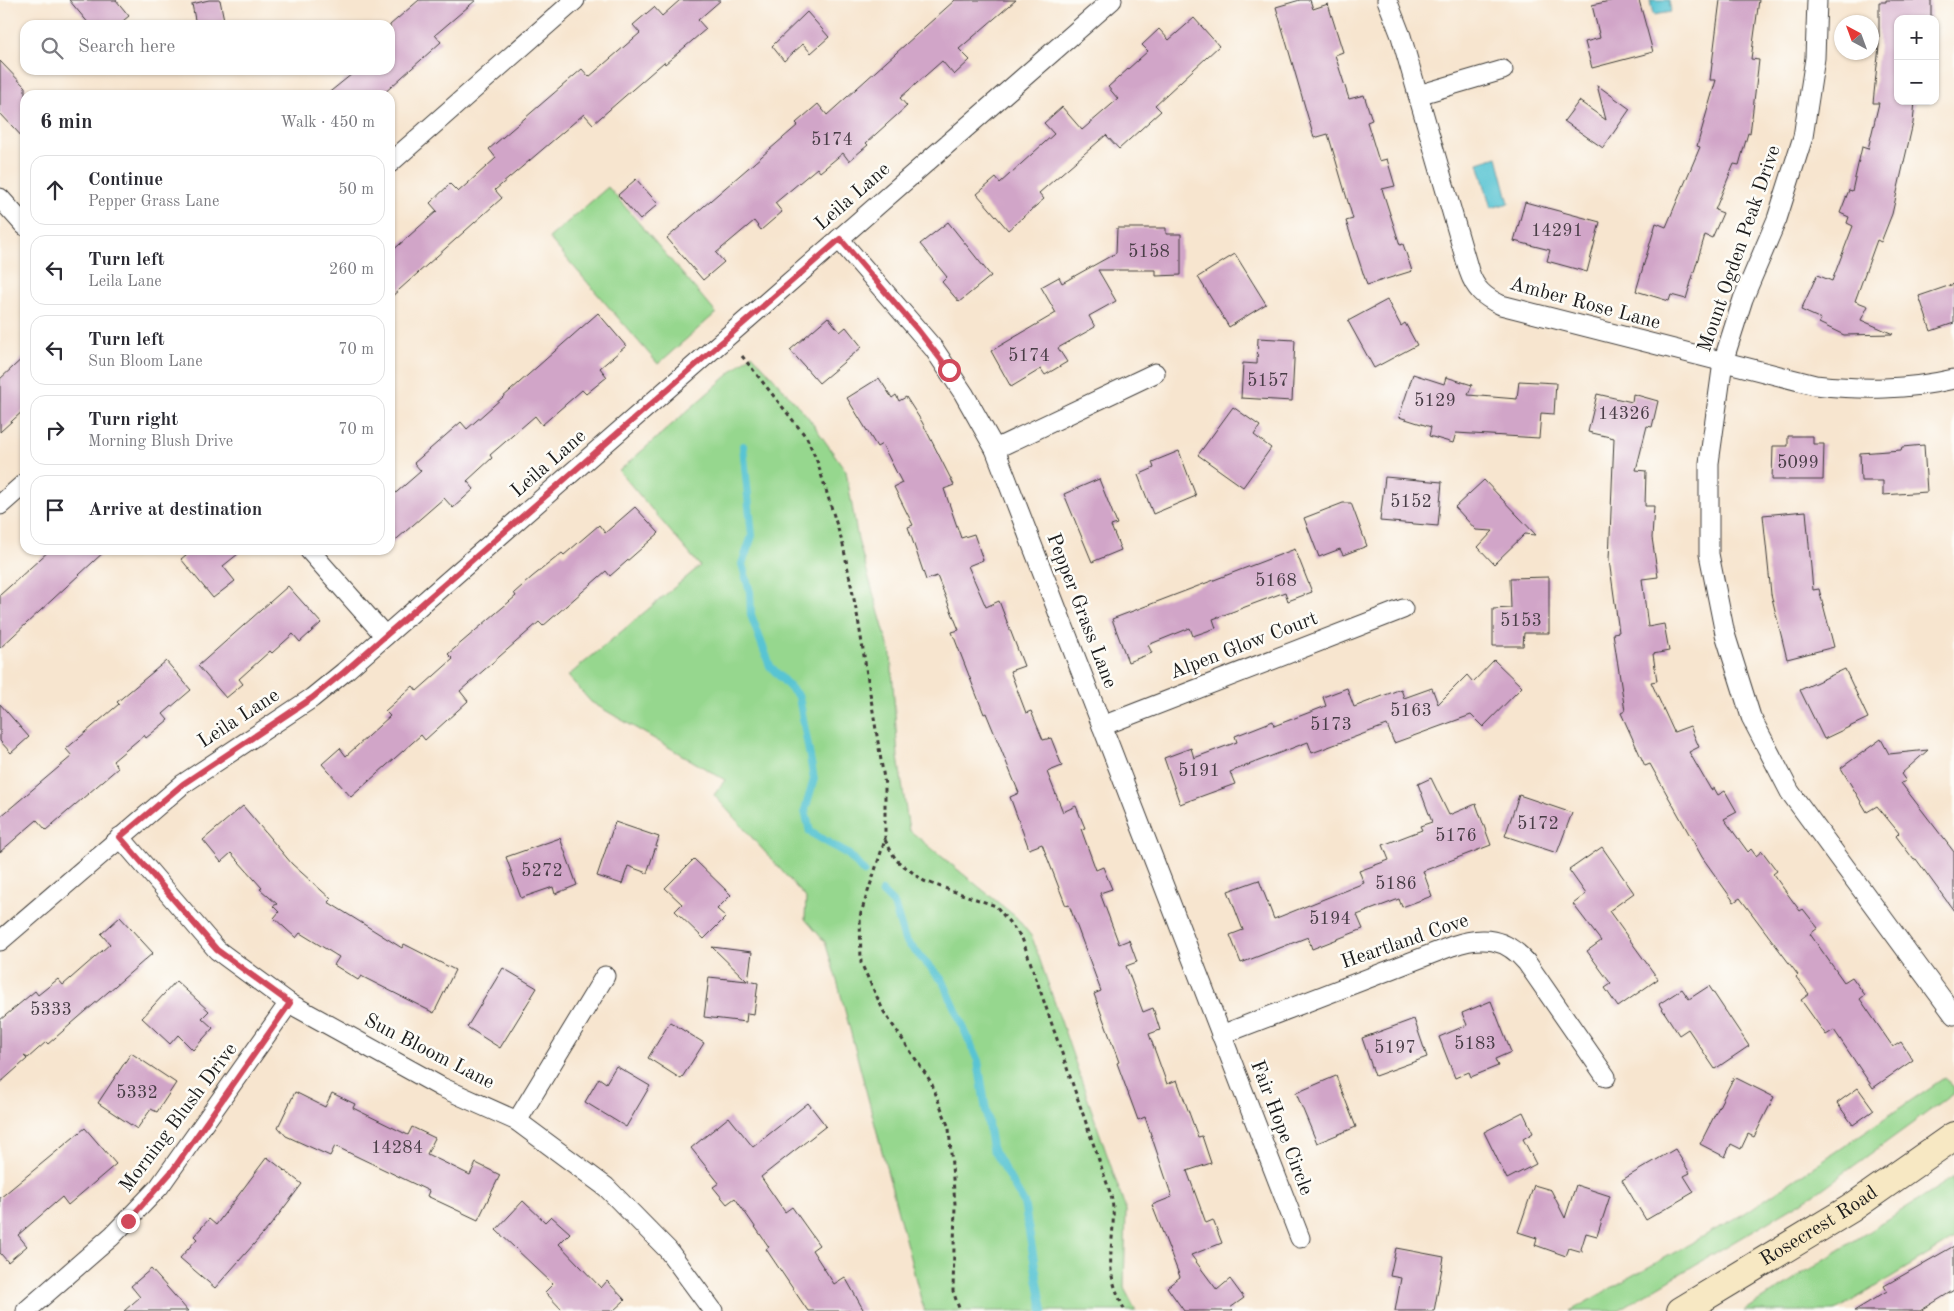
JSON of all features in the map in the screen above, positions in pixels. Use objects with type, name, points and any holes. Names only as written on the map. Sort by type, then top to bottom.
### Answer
[{"type":"main road","name":"Rosecrest Road","points":[[1681,1311],[1850,1209],[1954,1136]]},
{"type":"street","points":[[395,158],[575,0]]},
{"type":"street","name":"Leila Lane","points":[[0,941],[183,784],[312,698],[1112,0]]},
{"type":"street","name":"Amber Rose Lane","points":[[1387,0],[1401,36],[1469,271],[1479,292],[1501,305],[1815,385],[1869,390],[1954,380]]},
{"type":"street","name":"Mount Ogden Peak Drive","points":[[1817,0],[1815,58],[1803,137],[1777,219],[1743,299],[1723,362],[1709,463],[1709,554],[1724,634],[1751,717],[1790,792],[1954,1015]]},
{"type":"street","points":[[1418,95],[1504,70]]},
{"type":"street","points":[[0,198],[20,220]]},
{"type":"street","name":"Pepper Grass Lane","points":[[840,239],[934,349],[964,394],[994,450],[1221,1035]]},
{"type":"street","points":[[994,450],[1155,373]]},
{"type":"street","points":[[0,505],[20,487]]},
{"type":"street","points":[[313,555],[385,636]]},
{"type":"street","name":"Alpen Glow Court","points":[[1102,726],[1403,609]]},
{"type":"street","name":"Sun Bloom Lane","points":[[120,837],[217,950],[290,1003],[441,1087],[517,1121],[606,1187],[668,1250],[713,1311]]},
{"type":"street","name":"Heartland Cove","points":[[1221,1035],[1452,946],[1482,938],[1505,944],[1523,958],[1606,1076]]},
{"type":"street","points":[[517,1121],[605,976]]},
{"type":"street","name":"Morning Blush Drive","points":[[34,1309],[112,1236],[160,1187],[290,1003]]},
{"type":"street","name":"Fair Hope Circle","points":[[1221,1035],[1300,1238]]},
{"type":"path","points":[[742,356],[807,438],[818,460],[843,545],[858,619],[885,785],[885,840],[860,916],[862,963],[884,1012],[931,1082],[949,1128],[955,1204],[953,1291],[960,1311]]},
{"type":"path","points":[[885,840],[896,860],[924,881],[996,906],[1022,938],[1111,1195],[1114,1216],[1111,1268],[1117,1293],[1125,1311]]},
{"type":"green space","points":[[608,187],[716,313],[658,364],[549,238]]},
{"type":"green space","points":[[752,354],[808,417],[846,471],[858,540],[891,655],[898,757],[909,830],[1016,917],[1032,937],[1126,1210],[1124,1288],[1136,1311],[924,1311],[838,984],[825,942],[805,919],[806,898],[714,795],[725,780],[591,702],[568,676],[700,566],[619,471]]},
{"type":"green space","points":[[1944,1078],[1954,1087],[1954,1093],[1818,1192],[1617,1311],[1570,1311],[1745,1213]]},
{"type":"green space","points":[[1954,1177],[1954,1239],[1835,1311],[1744,1311]]},
{"type":"water","points":[[1650,0],[1669,0],[1671,12],[1653,15]]},
{"type":"water","points":[[1497,157],[1509,203],[1491,208],[1478,163]]},
{"type":"building","points":[[69,0],[116,0],[129,16],[124,20],[86,20]]},
{"type":"building","points":[[209,0],[220,0],[224,20],[195,20],[192,4]]},
{"type":"building","points":[[419,0],[476,0],[435,35],[441,42],[388,90],[332,90],[351,75],[395,75],[395,21]]},
{"type":"building","points":[[680,0],[721,0],[698,20],[706,29],[665,64],[664,62],[593,124],[584,114],[495,190],[502,198],[395,294],[395,249],[437,211],[430,203],[450,184],[458,192],[496,158],[489,149],[582,69],[589,77],[640,33],[633,25],[654,7],[662,16]]},
{"type":"building","points":[[955,0],[1016,0],[959,49],[970,60],[954,75],[942,61],[900,98],[907,106],[866,143],[868,145],[849,161],[843,153],[820,172],[817,168],[775,203],[782,212],[761,230],[754,221],[716,253],[724,262],[703,280],[667,238],[798,125],[796,123],[818,104],[827,115]]},
{"type":"building","points":[[1300,0],[1310,0],[1313,9],[1328,4],[1343,52],[1335,55],[1349,99],[1364,95],[1372,120],[1367,122],[1379,161],[1387,159],[1395,186],[1382,189],[1400,245],[1403,244],[1412,271],[1367,285],[1346,221],[1353,219],[1328,134],[1314,138],[1276,7]]},
{"type":"building","points":[[1614,0],[1639,0],[1653,52],[1592,68],[1585,42],[1600,38],[1592,5]]},
{"type":"building","points":[[1720,0],[1759,0],[1751,59],[1759,60],[1750,134],[1748,133],[1739,165],[1734,164],[1715,210],[1723,213],[1712,238],[1705,235],[1686,299],[1671,295],[1669,301],[1636,291],[1656,223],[1666,227],[1700,147],[1697,146],[1716,80],[1710,80]]},
{"type":"building","points":[[1886,0],[1931,0],[1931,15],[1894,15],[1894,105],[1915,105],[1913,123],[1892,214],[1881,242],[1877,240],[1855,301],[1868,306],[1861,320],[1893,334],[1844,335],[1819,323],[1821,319],[1801,310],[1817,275],[1832,281],[1853,226],[1847,223],[1849,217],[1840,213],[1849,190],[1852,191],[1862,147],[1868,149],[1879,103],[1873,103],[1879,60],[1879,2],[1886,2]]},
{"type":"building","points":[[807,12],[829,37],[811,53],[803,44],[784,61],[772,46]]},
{"type":"building","points":[[1194,18],[1219,46],[1155,105],[1161,111],[1119,149],[1106,135],[1039,193],[1044,199],[1008,230],[977,194],[996,178],[1000,183],[1054,134],[1044,123],[1062,107],[1082,130],[1118,99],[1108,87],[1148,51],[1142,45],[1159,29],[1169,40]]},
{"type":"building","points":[[0,61],[25,87],[25,90],[20,90],[20,135],[0,113]]},
{"type":"building","points":[[1597,85],[1630,109],[1603,148],[1564,121],[1579,101],[1606,120]]},
{"type":"building","points":[[636,179],[658,204],[640,220],[618,195]]},
{"type":"building","points":[[1525,202],[1600,222],[1587,272],[1547,261],[1550,250],[1514,241]]},
{"type":"building","points":[[948,222],[991,276],[959,302],[942,282],[947,277],[920,244]]},
{"type":"building","points":[[1117,228],[1166,228],[1166,234],[1181,234],[1181,275],[1156,276],[1156,270],[1098,270],[1116,301],[1089,316],[1095,327],[1058,348],[1067,362],[1045,375],[1041,369],[1011,387],[991,351],[1056,313],[1041,287],[1059,277],[1062,283],[1116,253]]},
{"type":"building","points":[[1235,254],[1266,304],[1229,327],[1198,277]]},
{"type":"building","points":[[1954,284],[1954,323],[1931,331],[1919,296]]},
{"type":"building","points":[[1387,300],[1401,326],[1405,323],[1417,345],[1374,368],[1348,321]]},
{"type":"building","points":[[598,313],[626,346],[600,368],[607,377],[586,394],[582,390],[542,425],[535,416],[490,455],[492,458],[467,481],[474,489],[453,508],[444,498],[395,541],[395,494],[421,471],[414,463],[461,422],[467,429]]},
{"type":"building","points":[[828,317],[840,332],[846,327],[862,347],[819,383],[790,350]]},
{"type":"building","points":[[1258,338],[1295,340],[1292,401],[1241,398],[1243,363],[1257,364]]},
{"type":"building","points":[[20,361],[20,414],[0,432],[0,379]]},
{"type":"building","points":[[1413,374],[1444,384],[1446,377],[1472,385],[1468,395],[1517,399],[1519,381],[1556,383],[1554,414],[1541,413],[1539,438],[1456,433],[1453,443],[1429,436],[1431,427],[1399,417]]},
{"type":"building","points":[[879,378],[892,398],[896,395],[899,401],[906,397],[922,422],[954,485],[944,489],[961,538],[974,534],[983,560],[968,566],[986,607],[999,601],[1024,666],[1010,671],[1026,713],[1031,711],[1043,740],[1051,738],[1062,766],[1047,772],[1063,812],[1076,806],[1085,828],[1081,829],[1096,870],[1103,867],[1112,889],[1100,893],[1119,944],[1129,940],[1137,962],[1126,966],[1143,1012],[1153,1008],[1160,1030],[1149,1034],[1167,1084],[1177,1080],[1198,1137],[1202,1136],[1211,1163],[1187,1171],[1206,1223],[1213,1220],[1222,1243],[1191,1255],[1217,1290],[1230,1279],[1244,1298],[1230,1308],[1233,1311],[1184,1311],[1167,1287],[1180,1277],[1152,1205],[1172,1197],[1145,1117],[1138,1120],[1117,1063],[1119,1062],[1094,994],[1101,991],[1069,905],[1066,906],[1042,844],[1029,849],[1010,797],[1019,793],[986,713],[984,714],[952,632],[959,630],[937,576],[926,580],[908,527],[913,525],[894,487],[902,483],[882,444],[877,447],[847,398]]},
{"type":"building","points":[[1597,394],[1632,402],[1633,394],[1658,401],[1652,427],[1647,426],[1636,470],[1646,471],[1645,506],[1654,506],[1652,538],[1658,577],[1642,579],[1648,627],[1664,624],[1669,651],[1653,654],[1657,681],[1651,682],[1674,732],[1690,726],[1699,747],[1689,752],[1711,790],[1714,788],[1718,795],[1725,791],[1737,812],[1724,819],[1748,852],[1751,849],[1756,856],[1762,851],[1777,871],[1773,874],[1800,911],[1803,909],[1818,928],[1810,934],[1844,982],[1852,977],[1865,995],[1860,999],[1893,1047],[1901,1042],[1913,1060],[1873,1088],[1834,1030],[1826,1035],[1801,1000],[1809,994],[1796,977],[1798,975],[1740,898],[1734,902],[1702,857],[1650,764],[1645,766],[1621,713],[1625,711],[1613,633],[1619,632],[1609,560],[1614,438],[1588,432]]},
{"type":"building","points":[[1233,407],[1260,426],[1254,435],[1271,448],[1243,487],[1198,455]]},
{"type":"building","points":[[1788,436],[1813,436],[1813,444],[1824,444],[1823,480],[1772,480],[1773,446],[1788,446]]},
{"type":"building","points":[[1924,445],[1927,492],[1883,495],[1883,481],[1861,481],[1860,453],[1901,450],[1902,447]]},
{"type":"building","points":[[1179,451],[1196,496],[1153,514],[1138,475],[1154,468],[1152,462]]},
{"type":"building","points":[[1385,477],[1442,482],[1438,526],[1380,521]]},
{"type":"building","points":[[1099,479],[1117,524],[1111,526],[1121,550],[1092,562],[1064,494]]},
{"type":"building","points":[[1484,480],[1536,535],[1525,534],[1494,564],[1478,547],[1493,531],[1476,530],[1455,507]]},
{"type":"building","points":[[1343,503],[1351,503],[1367,546],[1343,555],[1340,549],[1319,557],[1304,518]]},
{"type":"building","points":[[635,507],[659,533],[610,576],[606,571],[543,626],[539,622],[460,691],[468,701],[425,740],[421,735],[351,797],[322,764],[340,748],[346,756],[390,716],[385,711],[413,686],[417,691],[453,659],[448,654],[516,596],[514,593],[532,577],[562,553],[564,555],[599,525],[605,533]]},
{"type":"building","points":[[1806,511],[1813,590],[1819,589],[1834,647],[1787,659],[1771,594],[1763,515]]},
{"type":"building","points":[[1295,549],[1312,592],[1288,601],[1285,592],[1213,619],[1216,628],[1193,636],[1190,628],[1148,645],[1152,653],[1128,662],[1112,619]]},
{"type":"building","points":[[44,555],[101,555],[0,648],[0,595]]},
{"type":"building","points":[[186,555],[237,555],[223,566],[235,581],[213,598],[181,559]]},
{"type":"building","points":[[1549,577],[1549,633],[1524,633],[1523,646],[1493,646],[1493,609],[1511,608],[1510,578]]},
{"type":"building","points":[[288,586],[321,623],[300,642],[293,634],[272,653],[270,651],[239,679],[243,684],[226,698],[198,666]]},
{"type":"building","points":[[1494,660],[1522,687],[1483,727],[1471,715],[1394,743],[1387,725],[1312,753],[1308,742],[1230,772],[1235,784],[1180,804],[1164,758],[1191,748],[1194,758],[1237,742],[1235,736],[1273,721],[1274,726],[1326,706],[1323,697],[1347,688],[1354,707],[1401,689],[1404,698],[1432,688],[1438,704],[1467,675],[1473,682]]},
{"type":"building","points":[[166,661],[191,690],[163,714],[168,720],[146,738],[144,735],[113,761],[118,768],[46,830],[37,820],[0,852],[0,817],[72,756],[66,749],[119,704],[117,702]]},
{"type":"building","points":[[1845,669],[1868,718],[1824,739],[1800,690]]},
{"type":"building","points":[[0,704],[29,737],[11,753],[0,741]]},
{"type":"building","points":[[1881,739],[1889,754],[1928,750],[1901,774],[1906,781],[1901,783],[1954,852],[1954,911],[1916,859],[1914,860],[1896,836],[1899,833],[1877,806],[1867,812],[1841,768]]},
{"type":"building","points":[[1431,778],[1449,815],[1476,804],[1491,845],[1423,871],[1432,896],[1402,907],[1399,899],[1357,915],[1363,929],[1312,949],[1308,937],[1241,963],[1230,935],[1243,930],[1228,891],[1259,880],[1274,919],[1364,883],[1359,871],[1389,860],[1383,845],[1422,830],[1420,826],[1432,822],[1418,784]]},
{"type":"building","points":[[1519,795],[1572,813],[1557,853],[1505,836]]},
{"type":"building","points":[[243,806],[292,864],[331,899],[328,902],[402,948],[404,944],[455,970],[434,1013],[361,976],[358,980],[334,965],[339,957],[300,933],[296,938],[274,918],[279,912],[273,906],[277,904],[260,889],[262,888],[231,853],[221,862],[203,840]]},
{"type":"building","points":[[615,822],[659,837],[647,873],[628,866],[622,884],[597,876]]},
{"type":"building","points":[[560,838],[577,885],[555,894],[553,887],[521,898],[506,857]]},
{"type":"building","points":[[1602,847],[1634,893],[1609,911],[1658,979],[1618,1007],[1605,988],[1611,984],[1587,951],[1601,941],[1573,904],[1586,894],[1569,870]]},
{"type":"building","points":[[694,859],[731,895],[717,909],[726,917],[704,939],[675,911],[682,904],[665,888]]},
{"type":"building","points":[[120,917],[153,953],[48,1044],[46,1042],[28,1058],[24,1056],[27,1059],[0,1083],[0,1020],[35,991],[38,995],[58,979],[63,985],[110,944],[101,934]]},
{"type":"building","points":[[712,947],[752,952],[748,981],[758,983],[754,1014],[747,1013],[746,1022],[704,1017],[709,977],[747,981]]},
{"type":"building","points":[[503,968],[537,988],[500,1048],[467,1027]]},
{"type":"building","points":[[176,981],[209,1011],[202,1018],[213,1028],[193,1050],[178,1035],[170,1044],[142,1018]]},
{"type":"building","points":[[1709,986],[1749,1046],[1715,1069],[1688,1029],[1679,1035],[1659,1004],[1682,989],[1689,999]]},
{"type":"building","points":[[1491,1001],[1511,1052],[1495,1059],[1498,1066],[1471,1077],[1469,1072],[1455,1078],[1439,1037],[1467,1025],[1462,1013]]},
{"type":"building","points":[[1414,1019],[1427,1057],[1375,1076],[1362,1038]]},
{"type":"building","points":[[670,1022],[704,1043],[681,1079],[648,1058]]},
{"type":"building","points":[[131,1053],[176,1083],[157,1112],[151,1109],[137,1129],[98,1103]]},
{"type":"building","points":[[616,1066],[650,1086],[626,1127],[585,1102],[599,1078],[606,1083]]},
{"type":"building","points":[[1336,1076],[1356,1127],[1317,1143],[1296,1093]]},
{"type":"building","points":[[1734,1077],[1774,1097],[1754,1137],[1748,1134],[1741,1149],[1731,1144],[1725,1157],[1700,1144]]},
{"type":"building","points":[[1858,1088],[1874,1110],[1853,1125],[1837,1103]]},
{"type":"building","points":[[295,1092],[325,1107],[332,1093],[355,1104],[353,1108],[408,1135],[412,1127],[435,1138],[427,1154],[470,1175],[476,1163],[500,1175],[478,1220],[427,1196],[429,1191],[335,1146],[330,1156],[286,1136],[278,1127]]},
{"type":"building","points":[[808,1103],[826,1126],[761,1177],[785,1212],[792,1207],[819,1245],[812,1250],[834,1284],[845,1277],[864,1311],[808,1311],[766,1249],[769,1247],[735,1198],[727,1204],[713,1187],[719,1183],[691,1148],[729,1117],[753,1147]]},
{"type":"building","points":[[1523,1112],[1533,1133],[1523,1139],[1536,1164],[1507,1179],[1484,1132]]},
{"type":"building","points":[[85,1128],[116,1164],[68,1205],[62,1197],[18,1235],[27,1246],[8,1262],[0,1253],[0,1198]]},
{"type":"building","points":[[1675,1149],[1690,1173],[1684,1176],[1694,1192],[1646,1220],[1622,1180]]},
{"type":"building","points":[[267,1157],[302,1184],[270,1226],[215,1288],[180,1258],[197,1239],[194,1236],[209,1219],[216,1225]]},
{"type":"building","points":[[1534,1185],[1551,1190],[1565,1218],[1576,1185],[1610,1196],[1597,1236],[1586,1233],[1581,1249],[1583,1252],[1569,1248],[1566,1256],[1535,1245],[1537,1238],[1518,1232]]},
{"type":"building","points":[[523,1201],[545,1222],[551,1216],[570,1233],[559,1244],[601,1288],[607,1281],[625,1300],[613,1311],[563,1311],[545,1292],[553,1284],[496,1230]]},
{"type":"building","points":[[1954,1246],[1954,1290],[1920,1311],[1854,1311],[1887,1291],[1884,1286]]},
{"type":"building","points":[[1396,1248],[1444,1257],[1434,1311],[1395,1311],[1401,1278],[1390,1276]]},
{"type":"building","points":[[151,1269],[188,1311],[124,1311],[140,1297],[131,1286]]},
{"type":"waterway","points":[[743,446],[752,536],[742,564],[750,592],[751,615],[770,666],[799,697],[814,779],[805,810],[810,832],[849,855],[864,872]]},
{"type":"waterway","points":[[882,892],[894,904],[905,940],[943,981],[978,1061],[992,1148],[1024,1203],[1043,1311]]},
{"type":"route","points":[[128,1221],[173,1170],[290,1003],[217,950],[120,837],[183,784],[312,698],[344,672],[840,239],[934,349],[949,370]]}]
